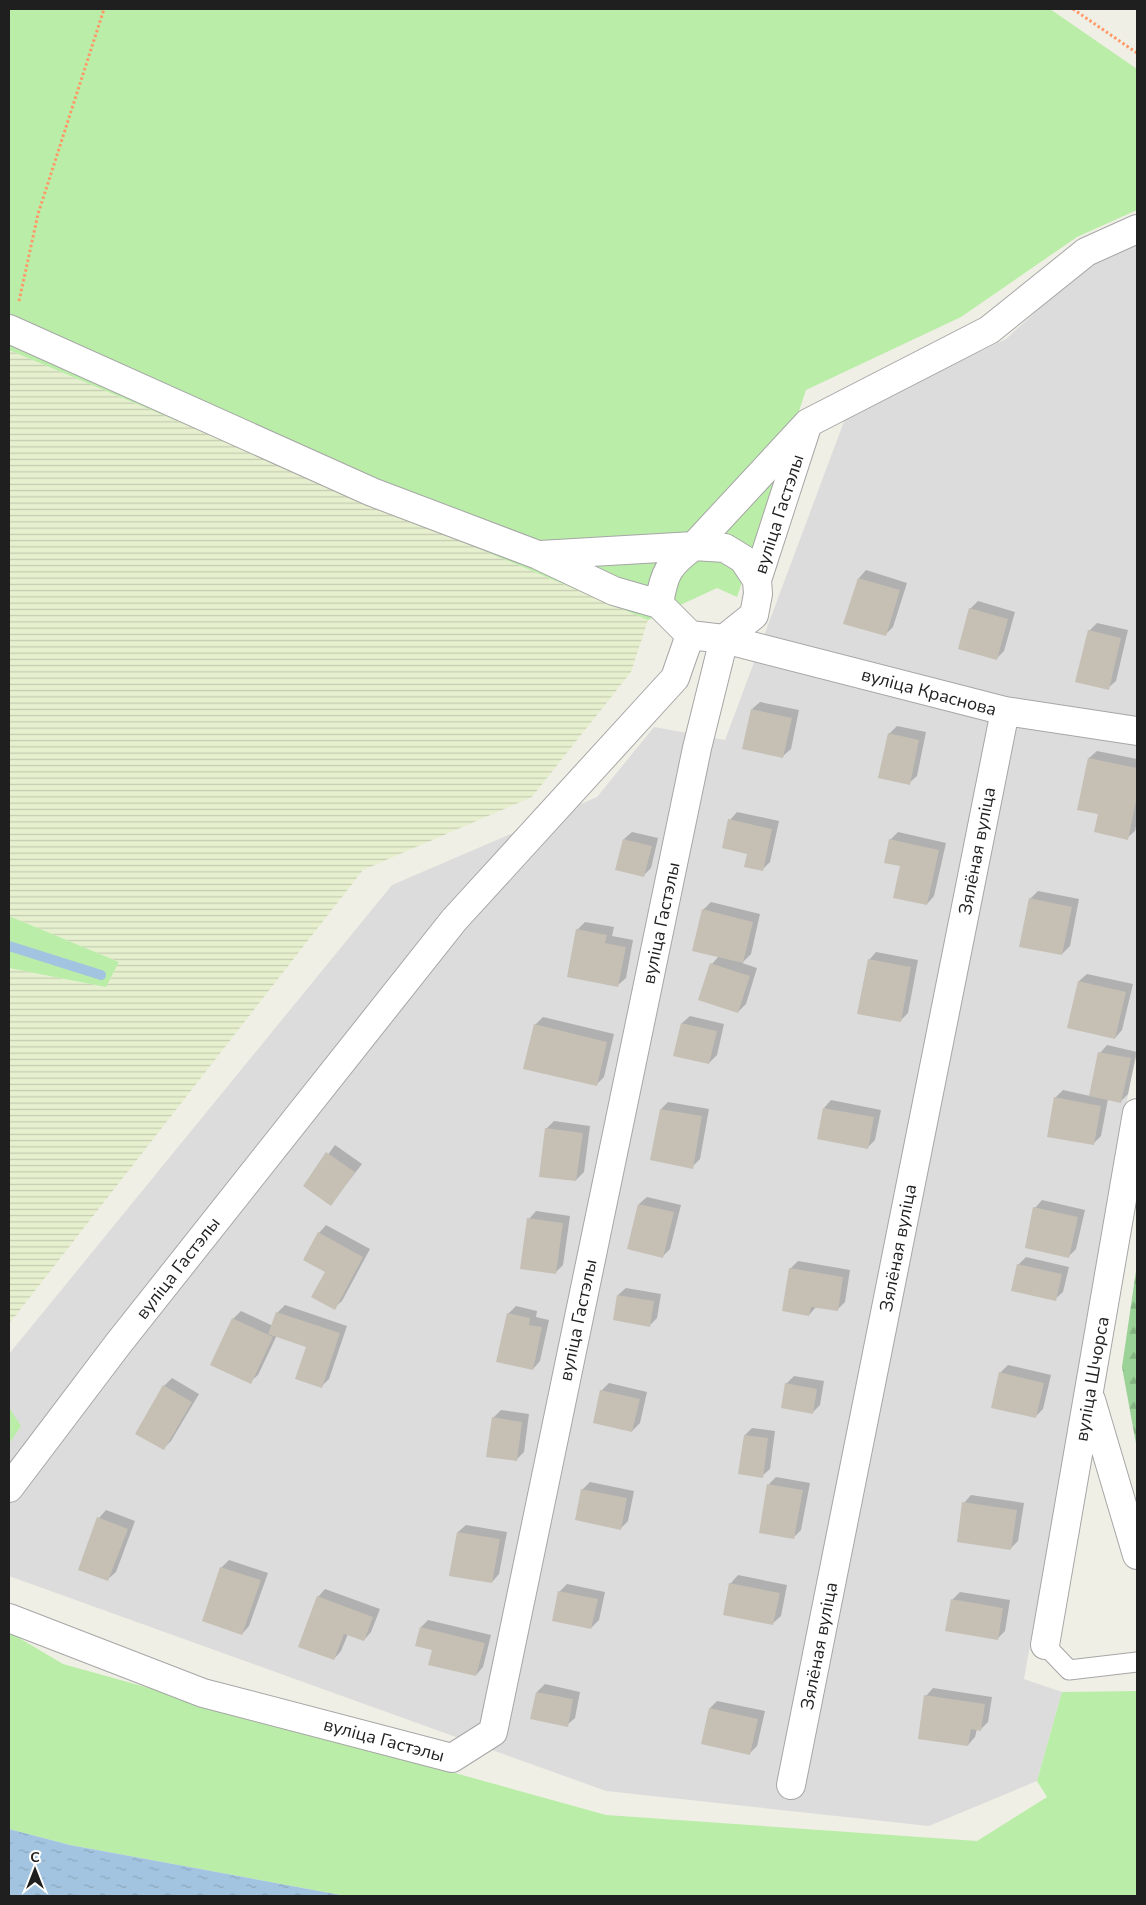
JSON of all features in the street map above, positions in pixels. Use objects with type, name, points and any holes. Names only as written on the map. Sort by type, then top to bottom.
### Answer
[{"type":"street","name":"вуліца Гастэлы","points":[[659,604],[663,579],[676,560],[694,546],[808,423],[989,330],[1086,252],[1137,229]]},
{"type":"street","points":[[10,330],[372,492],[538,555],[614,591],[659,604],[690,635],[724,638]]},
{"type":"street","name":"вуліца Гастэлы","points":[[9,1618],[203,1693],[452,1758],[493,1732],[697,748],[724,638],[754,615],[758,594],[757,580],[808,423]]},
{"type":"street","points":[[538,555],[694,546],[725,548],[743,559],[757,580]]},
{"type":"street","name":"вуліца Гастэлы","points":[[9,1488],[118,1344],[454,920],[674,678],[690,635]]},
{"type":"street","name":"вуліца Краснова","points":[[724,638],[1005,711],[1137,731]]},
{"type":"street","name":"Зялёная вуліца","points":[[791,1786],[1005,711]]},
{"type":"street","name":"вуліца Шчорса","points":[[1045,1645],[1137,1114]]},
{"type":"street","points":[[1089,1394],[1137,1555]]},
{"type":"lane","points":[[1045,1645],[1069,1670],[1137,1662]]},
{"type":"path","points":[[10,330],[38,214],[104,9]]},
{"type":"path","points":[[1073,9],[1137,53]]},
{"type":"shaded area","points":[[1137,244],[1137,1045],[1024,1679],[1062,1692],[1037,1781],[929,1826],[606,1791],[9,1576],[9,1354],[392,885],[597,797],[654,727],[725,740],[846,416],[1006,339],[1088,264]]},
{"type":"green space","points":[[9,9],[1050,9],[1137,69],[1137,210],[1077,237],[961,317],[806,390],[737,597],[717,588],[648,620],[9,350]]},
{"type":"green space","points":[[9,350],[648,620],[631,672],[532,797],[363,870],[9,1324],[9,968],[106,987],[119,962],[9,916]]},
{"type":"green space","points":[[9,916],[119,962],[106,987],[9,968]]},
{"type":"green space","points":[[1137,1264],[1137,1449],[1122,1367]]},
{"type":"green space","points":[[9,1407],[21,1426],[9,1444]]},
{"type":"green space","points":[[9,1632],[63,1664],[606,1815],[977,1841],[1047,1797],[1037,1781],[1062,1692],[1137,1691],[1137,1896],[346,1896],[70,1845],[9,1829]]},
{"type":"water","points":[[9,1829],[70,1845],[346,1896],[9,1896]]},
{"type":"building","points":[[858,578],[900,590],[886,636],[843,624]]},
{"type":"building","points":[[969,608],[1008,619],[997,660],[958,649]]},
{"type":"building","points":[[1088,630],[1121,638],[1109,690],[1075,682]]},
{"type":"building","points":[[751,709],[792,718],[783,758],[742,749]]},
{"type":"building","points":[[888,733],[919,740],[910,785],[878,778]]},
{"type":"building","points":[[1088,758],[1137,768],[1137,796],[1128,840],[1094,832],[1098,814],[1077,810]]},
{"type":"building","points":[[728,819],[772,829],[763,871],[744,867],[747,854],[722,848]]},
{"type":"building","points":[[623,839],[652,846],[644,877],[615,870]]},
{"type":"building","points":[[889,839],[939,850],[927,905],[893,898],[900,866],[884,863]]},
{"type":"building","points":[[1029,898],[1072,907],[1062,955],[1019,947]]},
{"type":"building","points":[[702,909],[753,922],[743,963],[692,951]]},
{"type":"building","points":[[576,929],[607,935],[605,943],[626,947],[618,987],[567,977]]},
{"type":"building","points":[[868,959],[911,967],[901,1022],[857,1014]]},
{"type":"building","points":[[710,963],[750,976],[738,1013],[698,1000]]},
{"type":"building","points":[[1078,981],[1126,992],[1115,1039],[1067,1028]]},
{"type":"building","points":[[681,1023],[717,1031],[709,1064],[673,1056]]},
{"type":"building","points":[[534,1024],[607,1042],[597,1086],[523,1069]]},
{"type":"building","points":[[1098,1052],[1131,1058],[1121,1103],[1089,1096]]},
{"type":"building","points":[[1054,1097],[1101,1106],[1094,1145],[1047,1137]]},
{"type":"building","points":[[823,1108],[874,1117],[868,1149],[817,1139]]},
{"type":"building","points":[[660,1109],[702,1116],[693,1169],[650,1160]]},
{"type":"building","points":[[545,1128],[583,1133],[576,1181],[539,1177]]},
{"type":"building","points":[[326,1152],[355,1172],[331,1206],[303,1186]]},
{"type":"building","points":[[638,1204],[674,1212],[663,1258],[627,1249]]},
{"type":"building","points":[[1033,1207],[1078,1217],[1069,1258],[1025,1248]]},
{"type":"building","points":[[527,1218],[563,1223],[556,1274],[520,1269]]},
{"type":"building","points":[[318,1232],[363,1257],[335,1310],[311,1297],[325,1272],[303,1260]]},
{"type":"building","points":[[1017,1264],[1062,1274],[1056,1301],[1011,1291]]},
{"type":"building","points":[[789,1268],[843,1277],[838,1311],[811,1307],[809,1316],[782,1311]]},
{"type":"building","points":[[617,1295],[654,1301],[650,1327],[613,1320]]},
{"type":"building","points":[[276,1312],[340,1333],[322,1388],[295,1379],[306,1347],[268,1334]]},
{"type":"building","points":[[507,1313],[530,1318],[529,1325],[542,1327],[533,1370],[496,1362]]},
{"type":"building","points":[[232,1318],[273,1337],[251,1384],[210,1365]]},
{"type":"building","points":[[999,1372],[1044,1383],[1036,1418],[991,1408]]},
{"type":"building","points":[[785,1383],[817,1389],[813,1414],[781,1408]]},
{"type":"building","points":[[163,1385],[192,1402],[164,1450],[135,1434]]},
{"type":"building","points":[[600,1390],[640,1399],[632,1432],[593,1423]]},
{"type":"building","points":[[492,1417],[522,1422],[517,1461],[486,1457]]},
{"type":"building","points":[[744,1435],[768,1438],[763,1478],[738,1474]]},
{"type":"building","points":[[767,1484],[803,1490],[794,1539],[759,1533]]},
{"type":"building","points":[[581,1489],[627,1498],[621,1530],[575,1520]]},
{"type":"building","points":[[962,1502],[1017,1510],[1011,1550],[957,1542]]},
{"type":"building","points":[[97,1517],[128,1529],[108,1581],[78,1570]]},
{"type":"building","points":[[457,1532],[500,1539],[492,1583],[449,1576]]},
{"type":"building","points":[[220,1567],[261,1580],[242,1635],[202,1621]]},
{"type":"building","points":[[729,1583],[780,1593],[773,1625],[723,1615]]},
{"type":"building","points":[[558,1591],[598,1599],[591,1629],[552,1621]]},
{"type":"building","points":[[317,1596],[373,1617],[364,1641],[344,1634],[334,1660],[298,1647]]},
{"type":"building","points":[[951,1599],[1003,1608],[998,1640],[945,1631]]},
{"type":"building","points":[[420,1627],[485,1643],[476,1676],[428,1665],[432,1650],[415,1646]]},
{"type":"building","points":[[536,1692],[573,1699],[568,1727],[530,1719]]},
{"type":"building","points":[[924,1695],[985,1704],[981,1731],[971,1729],[968,1746],[918,1739]]},
{"type":"building","points":[[709,1708],[758,1719],[750,1755],[701,1744]]},
{"type":"waterway","points":[[9,946],[101,975]]}]
